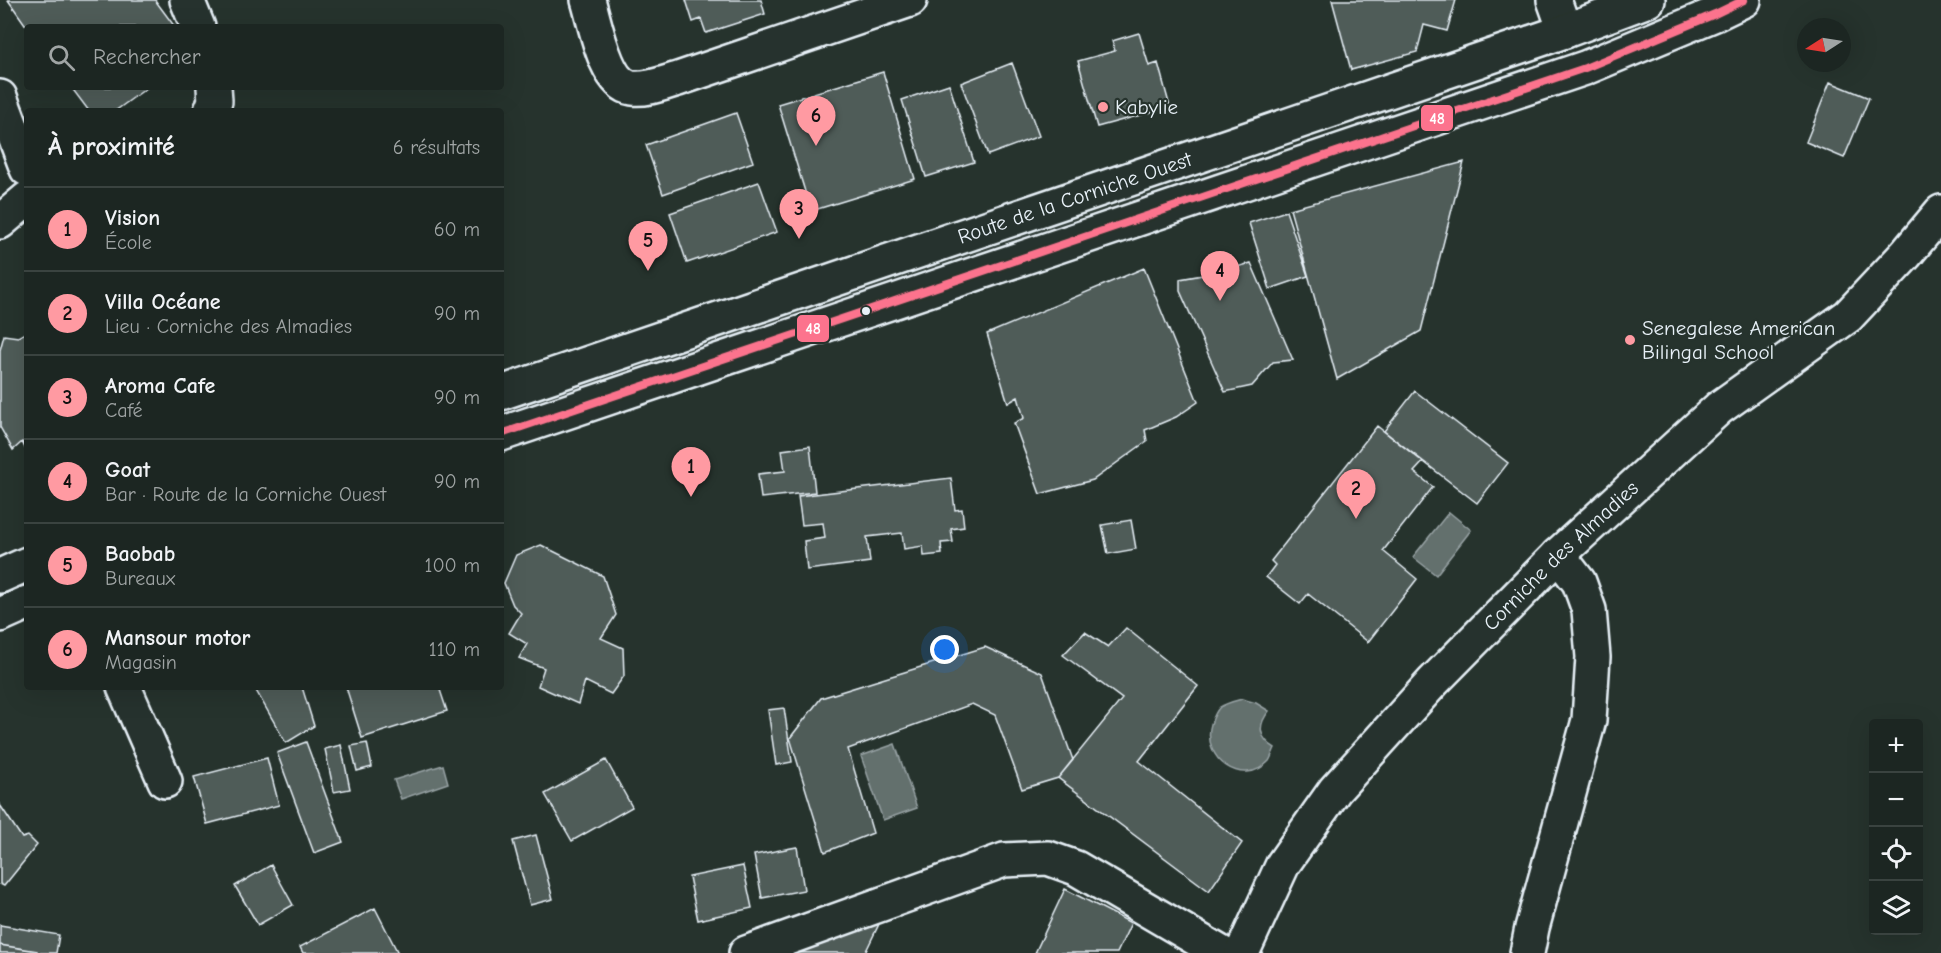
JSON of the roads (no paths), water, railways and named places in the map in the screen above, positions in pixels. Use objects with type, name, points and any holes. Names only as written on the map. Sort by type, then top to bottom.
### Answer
[{"type":"main road","points":[[187,0],[197,24]]},
{"type":"main road","points":[[588,0],[607,64],[622,84],[632,88],[648,87],[678,79],[910,0]]},
{"type":"main road","points":[[1554,0],[1565,31]]},
{"type":"main road","name":"Route de la Corniche Ouest","points":[[504,392],[1565,31],[1648,0]]},
{"type":"main road","name":"Route de la Corniche Ouest","points":[[504,433],[1585,68],[1744,0]]},
{"type":"main road","points":[[212,108],[215,101],[214,90]]},
{"type":"main road","points":[[0,98],[24,162]]},
{"type":"main road","points":[[0,222],[24,202]]},
{"type":"main road","name":"Corniche des Almadies","points":[[1242,953],[1283,864],[1335,790],[1433,682],[1558,555],[1719,408],[1848,316],[1906,254],[1941,212]]},
{"type":"main road","points":[[1527,953],[1589,720],[1593,657],[1589,610],[1579,582],[1558,555]]},
{"type":"main road","points":[[0,576],[24,565]]},
{"type":"main road","points":[[0,615],[24,604]]},
{"type":"main road","points":[[125,690],[165,781]]},
{"type":"main road","points":[[746,953],[1004,860],[1024,858],[1048,858],[1076,868],[1221,953]]},
{"type":"place","name":"Kabylie","points":[[1103,107]]},
{"type":"place","name":"Mansour motor","points":[[816,146]]},
{"type":"place","name":"Aroma Cafe","points":[[799,239]]},
{"type":"place","name":"Baobab","points":[[648,271]]},
{"type":"place","name":"Goat","points":[[1220,301]]},
{"type":"place","name":"Senegalese American Bilingal School","points":[[1630,340]]},
{"type":"place","name":"Vision","points":[[691,497]]},
{"type":"place","name":"Villa Océane","points":[[1356,519]]}]
